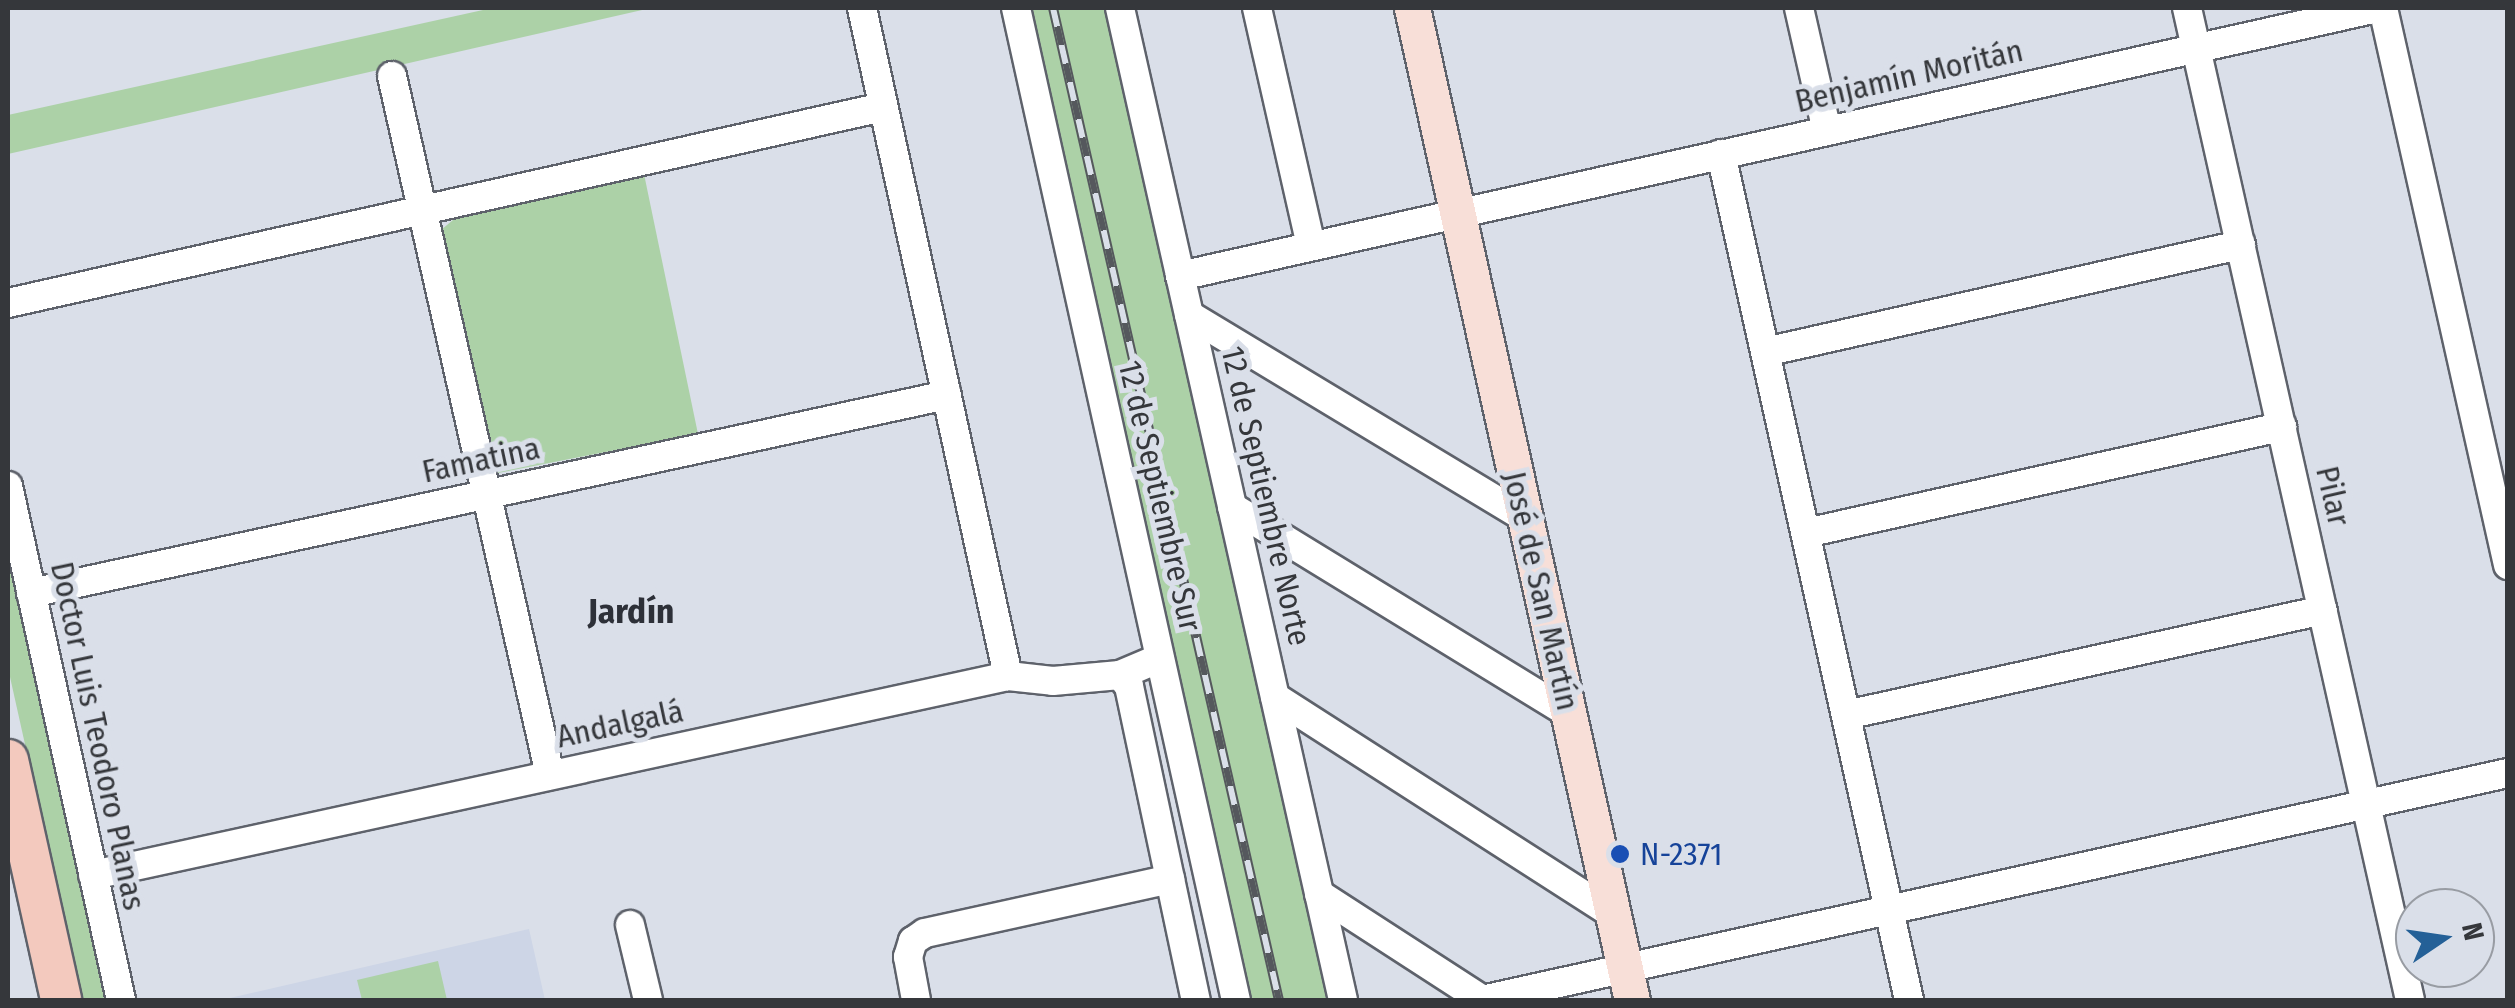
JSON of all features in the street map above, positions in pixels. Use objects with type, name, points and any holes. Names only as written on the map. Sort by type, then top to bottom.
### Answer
[{"type":"highway","points":[[8,760],[61,1000]]},
{"type":"highway","points":[[8,879],[35,1000]]},
{"type":"main road","name":"José de San Martín","points":[[1412,8],[1628,984]]},
{"type":"street","points":[[862,8],[1008,676]]},
{"type":"street","name":"12 de Septiembre Sur","points":[[1016,8],[1236,1000]]},
{"type":"street","name":"12 de Septiembre Norte","points":[[1120,8],[1343,1000]]},
{"type":"street","points":[[1257,8],[1311,246]]},
{"type":"street","points":[[1799,8],[1826,131]]},
{"type":"street","name":"Pilar","points":[[2187,8],[2410,1000]]},
{"type":"street","points":[[2380,8],[2508,564]]},
{"type":"street","name":"Benjamín Moritán","points":[[1457,214],[2380,8]]},
{"type":"street","points":[[392,76],[550,775]]},
{"type":"street","points":[[8,303],[884,107]]},
{"type":"street","points":[[1721,154],[1910,1000]]},
{"type":"street","points":[[1180,276],[1457,214]]},
{"type":"street","points":[[1765,352],[2241,246]]},
{"type":"street","points":[[1189,315],[1525,518]]},
{"type":"street","name":"Famatina","points":[[31,593],[947,395]]},
{"type":"street","points":[[1806,534],[2282,427]]},
{"type":"street","name":"Doctor Luis Teodoro Planas","points":[[8,486],[121,1000]]},
{"type":"street","points":[[1232,507],[1568,714]]},
{"type":"street","points":[[1846,715],[2323,610]]},
{"type":"street","name":"Andalgalá","points":[[93,874],[1008,676],[1053,681],[1120,675],[1160,658]]},
{"type":"street","points":[[1120,675],[1129,686],[1196,1000]]},
{"type":"street","points":[[1275,697],[1612,913]]},
{"type":"street","points":[[1319,894],[1483,1000],[1628,984],[1889,910],[2508,773]]},
{"type":"street","points":[[916,1000],[908,956],[912,941],[1170,879]]},
{"type":"street","points":[[630,925],[648,1000]]},
{"type":"shaded area","points":[[529,929],[545,1000],[221,1000]]},
{"type":"green space","points":[[492,8],[651,8],[8,154],[8,115]]},
{"type":"green space","points":[[1022,8],[1106,8],[1330,1000],[1244,1000]]},
{"type":"green space","points":[[644,174],[698,434],[498,473],[441,230],[459,215]]},
{"type":"green space","points":[[8,544],[109,1000],[82,1000],[8,668]]},
{"type":"green space","points":[[438,961],[447,1000],[362,1000],[357,980]]},
{"type":"railway","points":[[1053,8],[1279,1000]]},
{"type":"place","name":"N-2371","points":[[1620,854]]},
{"type":"district","name":"Jardín","points":[[631,611]]}]
